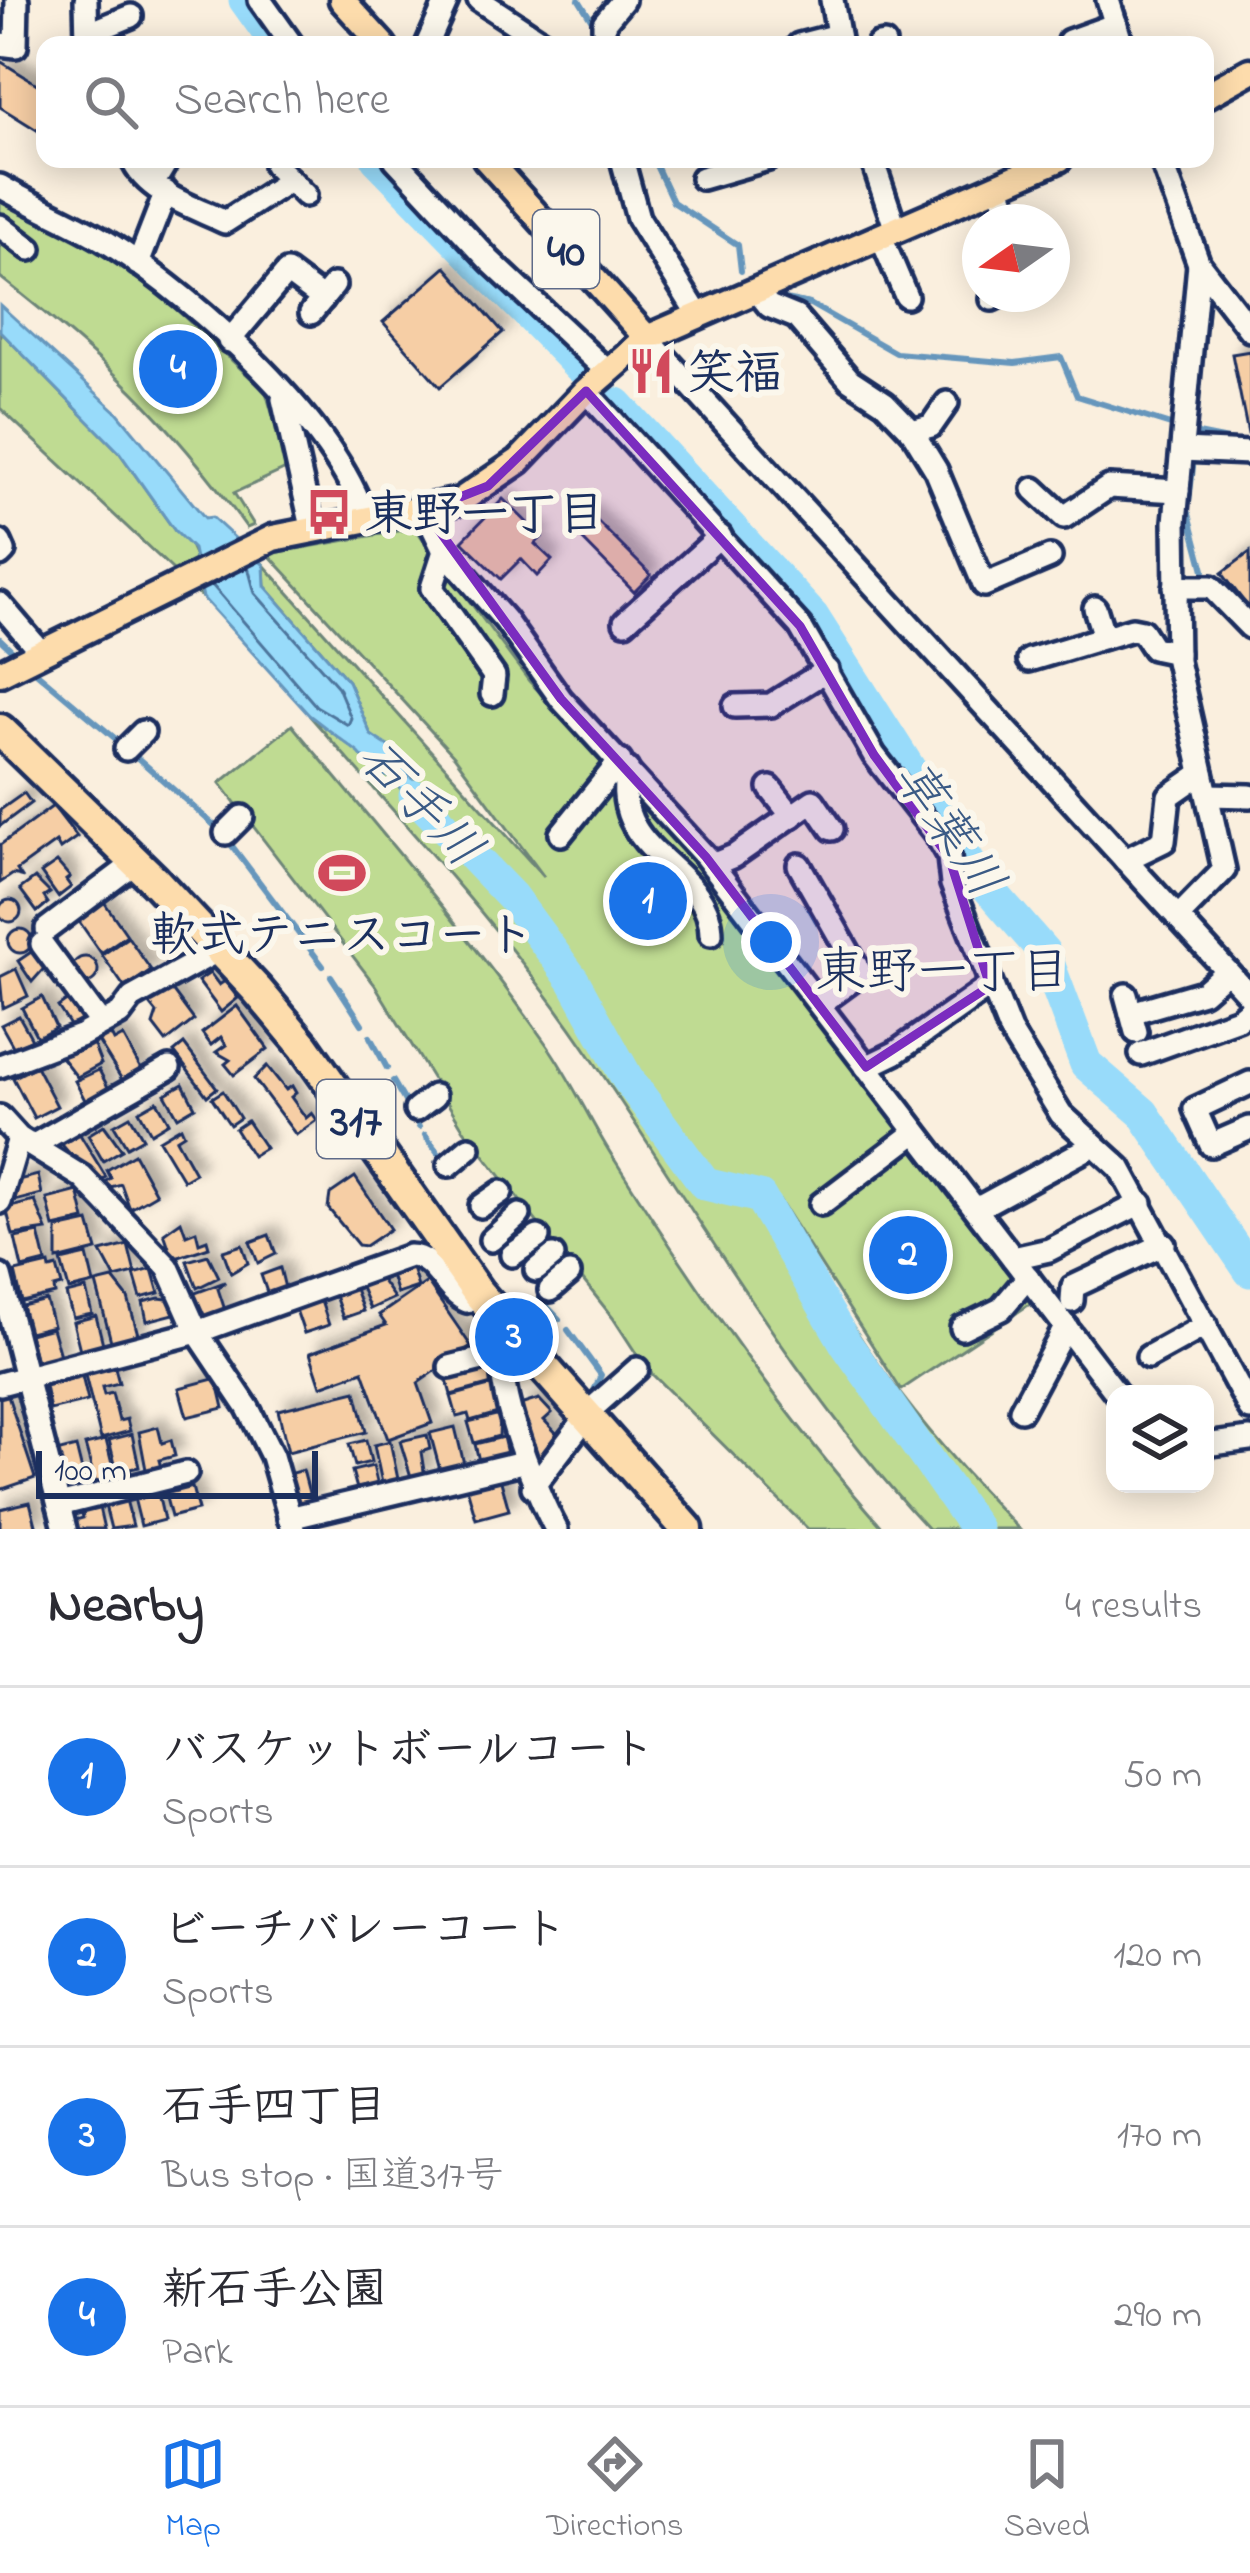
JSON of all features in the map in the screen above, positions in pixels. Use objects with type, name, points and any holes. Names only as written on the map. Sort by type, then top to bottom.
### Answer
[{"type":"highway","name":"317","points":[[0,730],[136,862],[304,1046],[478,1294],[505,1343],[587,1419],[687,1529]]},
{"type":"main road","points":[[342,0],[375,36]]},
{"type":"main road","points":[[1214,91],[1250,70]]},
{"type":"main road","name":"40","points":[[494,168],[647,338]]},
{"type":"main road","name":"40","points":[[0,673],[262,543],[312,527],[424,512],[488,487],[647,338],[1039,168]]},
{"type":"street","points":[[0,44],[16,46],[17,0]]},
{"type":"street","points":[[86,0],[88,36]]},
{"type":"street","points":[[260,0],[286,36]]},
{"type":"street","points":[[431,36],[447,0]]},
{"type":"street","points":[[479,0],[533,36]]},
{"type":"street","points":[[604,36],[604,22],[623,0]]},
{"type":"street","points":[[832,0],[838,36]]},
{"type":"street","points":[[1108,0],[1119,35]]},
{"type":"street","points":[[94,36],[131,16]]},
{"type":"street","points":[[511,36],[518,26]]},
{"type":"street","points":[[137,168],[159,188],[232,222],[290,180]]},
{"type":"street","points":[[138,264],[165,168]]},
{"type":"street","points":[[403,168],[490,261],[607,371]]},
{"type":"street","points":[[624,168],[638,218],[699,316]]},
{"type":"street","points":[[702,178],[737,168]]},
{"type":"street","points":[[874,168],[906,296]]},
{"type":"street","points":[[1164,168],[1199,264],[1249,327]]},
{"type":"street","points":[[0,186],[138,264],[229,340],[282,392],[354,486],[364,518]]},
{"type":"street","points":[[998,186],[1006,204]]},
{"type":"street","points":[[0,226],[30,249]]},
{"type":"street","points":[[1178,917],[1224,870],[1177,652],[1178,491],[1199,264]]},
{"type":"street","points":[[229,340],[287,272],[323,299]]},
{"type":"street","points":[[758,291],[769,306],[796,317],[850,380],[885,404],[912,431],[936,470],[984,586],[1051,557]]},
{"type":"street","points":[[647,338],[1250,996]]},
{"type":"street","points":[[586,391],[800,626],[874,754],[949,856],[952,884],[990,986],[1047,1096],[1120,1168],[1250,1409]]},
{"type":"street","points":[[282,392],[312,527]]},
{"type":"street","points":[[912,431],[931,427],[946,403]]},
{"type":"street","points":[[1182,449],[1250,453]]},
{"type":"street","points":[[1034,488],[1064,518],[1109,487],[1178,491]]},
{"type":"street","points":[[424,512],[444,551],[505,620],[561,699],[712,865],[1110,1385]]},
{"type":"street","points":[[634,622],[720,536]]},
{"type":"street","points":[[0,542],[0,555]]},
{"type":"street","points":[[444,551],[432,588],[494,676],[492,694]]},
{"type":"street","points":[[1175,587],[1210,587],[1250,627]]},
{"type":"street","points":[[0,604],[41,652]]},
{"type":"street","points":[[1095,608],[1104,638]]},
{"type":"street","points":[[1029,660],[1132,628],[1142,631],[1153,648],[1177,652]]},
{"type":"street","points":[[735,706],[771,705],[827,670]]},
{"type":"street","points":[[126,749],[143,732]]},
{"type":"street","points":[[561,834],[623,765]]},
{"type":"street","points":[[623,765],[621,798],[628,821],[706,907],[712,934]]},
{"type":"street","points":[[1125,860],[1164,841],[1169,796],[1205,784],[1250,796]]},
{"type":"street","points":[[770,788],[792,816]]},
{"type":"street","points":[[712,865],[812,801],[832,829]]},
{"type":"street","points":[[101,1024],[45,936],[136,862]]},
{"type":"street","points":[[799,865],[861,974],[820,1004]]},
{"type":"street","points":[[0,1066],[120,1014],[132,998],[219,950]]},
{"type":"street","points":[[1227,970],[1203,992],[1134,1024],[1238,1019],[1250,1009]]},
{"type":"street","points":[[866,1067],[895,1053],[990,986]]},
{"type":"street","points":[[2,1191],[26,1142],[169,1068]]},
{"type":"street","points":[[1250,1083],[1195,1109],[1211,1145],[1250,1128]]},
{"type":"street","points":[[0,1117],[26,1142],[82,1177],[168,1267],[197,1332],[248,1408],[272,1456],[291,1524],[523,1462]]},
{"type":"street","points":[[821,1204],[916,1132]]},
{"type":"street","points":[[976,1209],[1094,1145]]},
{"type":"street","points":[[449,1165],[469,1148]]},
{"type":"street","points":[[481,1206],[501,1192]]},
{"type":"street","points":[[1013,1258],[1049,1250],[1141,1203]]},
{"type":"street","points":[[490,1240],[519,1215]]},
{"type":"street","points":[[512,1255],[538,1237]]},
{"type":"street","points":[[1072,1301],[1073,1287],[1164,1244]]},
{"type":"street","points":[[0,1384],[197,1332],[409,1256],[426,1261],[458,1298],[467,1301],[478,1294]]},
{"type":"street","points":[[550,1290],[569,1274]]},
{"type":"street","points":[[0,1276],[64,1529]]},
{"type":"street","points":[[962,1328],[1001,1309],[1028,1277]]},
{"type":"street","points":[[1148,1357],[1206,1325]]},
{"type":"street","points":[[1021,1410],[1066,1326]]},
{"type":"street","points":[[451,1367],[505,1343],[523,1462],[553,1528]]},
{"type":"street","points":[[533,1487],[623,1376],[637,1369]]},
{"type":"street","points":[[1214,1444],[1250,1439]]},
{"type":"street","points":[[59,1505],[186,1473]]},
{"type":"highlighted area","points":[[586,391],[800,626],[874,755],[949,857],[990,986],[866,1067],[706,857],[561,699],[425,511],[488,486]]},
{"type":"green space","points":[[0,198],[87,238],[130,267],[266,392],[288,468],[234,493],[254,525],[247,528],[134,392],[0,277]]},
{"type":"green space","points":[[0,331],[119,452],[183,536],[196,560],[203,598],[0,408]]},
{"type":"green space","points":[[415,528],[529,681],[701,860],[811,1002],[881,1106],[1039,1298],[901,1390],[779,1200],[831,1292],[886,1374],[947,1451],[1019,1529],[983,1529],[944,1480],[969,1529],[928,1529],[879,1474],[749,1298],[556,1008],[454,880],[309,715],[360,753],[375,772],[391,778],[429,820],[442,824],[404,764],[371,735],[348,681],[265,586],[264,565],[544,877],[455,757],[268,554]]},
{"type":"green space","points":[[292,725],[517,1003],[710,1305],[811,1442],[884,1529],[808,1529],[645,1367],[613,1318],[464,1130],[375,985],[220,783]]},
{"type":"water","points":[[0,305],[118,413],[205,518],[212,517],[264,565],[265,586],[348,681],[371,735],[391,748],[443,825],[429,820],[391,778],[375,772],[359,753],[309,715],[203,598],[193,549],[119,452],[0,331]]},
{"type":"building","points":[[0,61],[36,83],[36,129],[0,107]]},
{"type":"building","points":[[446,267],[503,332],[440,387],[383,322]]},
{"type":"building","points":[[1250,351],[1250,434],[1248,434],[1232,354]]},
{"type":"building","points":[[503,499],[542,537],[535,544],[552,560],[537,576],[521,559],[501,579],[462,541]]},
{"type":"building","points":[[587,511],[651,575],[634,592],[570,527]]},
{"type":"building","points":[[1250,552],[1250,610],[1222,573]]},
{"type":"building","points":[[24,793],[31,803],[0,826],[0,810]]},
{"type":"building","points":[[53,806],[77,837],[60,849],[56,842],[17,870],[21,876],[13,874],[0,883],[0,845]]},
{"type":"building","points":[[57,862],[70,877],[66,880],[71,887],[58,897],[41,873]]},
{"type":"building","points":[[35,878],[50,893],[44,897],[48,903],[37,912],[20,889]]},
{"type":"building","points":[[102,899],[127,935],[101,953],[76,917]]},
{"type":"building","points":[[10,900],[21,911],[10,922],[-1,911]]},
{"type":"building","points":[[20,929],[32,941],[20,953],[8,941]]},
{"type":"building","points":[[128,937],[151,970],[125,988],[102,955]]},
{"type":"building","points":[[37,948],[48,964],[32,982],[18,961]]},
{"type":"building","points":[[85,957],[98,970],[85,983],[72,970]]},
{"type":"building","points":[[16,969],[28,996],[3,1008],[0,977]]},
{"type":"building","points":[[210,973],[219,985],[225,981],[238,998],[221,1012],[198,981]]},
{"type":"building","points":[[171,989],[194,1020],[166,1042],[153,1025],[157,1013],[148,1002]]},
{"type":"building","points":[[42,997],[56,1027],[37,1037],[22,1008]]},
{"type":"building","points":[[71,998],[87,1021],[73,1030],[58,1007]]},
{"type":"building","points":[[237,1006],[268,1049],[234,1075],[225,1064],[230,1060],[216,1052],[226,1045],[221,1037],[211,1045],[202,1033]]},
{"type":"building","points":[[19,1016],[32,1039],[14,1048],[1,1025]]},
{"type":"building","points":[[108,1029],[114,1041],[123,1036],[143,1073],[124,1083],[95,1036]]},
{"type":"building","points":[[92,1041],[101,1064],[77,1077],[61,1057]]},
{"type":"building","points":[[184,1044],[217,1088],[207,1096],[174,1052]]},
{"type":"building","points":[[36,1066],[57,1106],[34,1118],[13,1078]]},
{"type":"building","points":[[267,1066],[286,1090],[292,1086],[296,1093],[291,1097],[306,1118],[312,1113],[317,1120],[296,1135],[254,1079]]},
{"type":"building","points":[[99,1070],[110,1091],[87,1104],[75,1081]]},
{"type":"building","points":[[183,1084],[195,1107],[178,1117],[165,1094]]},
{"type":"building","points":[[223,1091],[240,1118],[230,1125],[212,1098]]},
{"type":"building","points":[[157,1101],[169,1122],[151,1133],[139,1111]]},
{"type":"building","points":[[130,1116],[143,1138],[127,1147],[114,1125]]},
{"type":"building","points":[[247,1121],[265,1148],[252,1156],[235,1129]]},
{"type":"building","points":[[104,1125],[122,1150],[103,1161],[88,1135]]},
{"type":"building","points":[[181,1127],[184,1134],[176,1139],[195,1173],[183,1180],[159,1140]]},
{"type":"building","points":[[76,1128],[106,1177],[95,1183],[57,1139]]},
{"type":"building","points":[[134,1154],[156,1194],[130,1209],[121,1184],[104,1189],[101,1184],[111,1178],[107,1170]]},
{"type":"building","points":[[38,1175],[42,1194],[15,1201],[10,1182]]},
{"type":"building","points":[[355,1177],[390,1229],[365,1246],[358,1245],[328,1208],[330,1194]]},
{"type":"building","points":[[78,1191],[85,1220],[54,1227],[47,1199]]},
{"type":"building","points":[[35,1201],[47,1230],[13,1235],[6,1208]]},
{"type":"building","points":[[181,1221],[186,1235],[196,1231],[199,1243],[207,1240],[209,1247],[173,1259],[164,1233]]},
{"type":"building","points":[[89,1222],[97,1250],[57,1260],[57,1229]]},
{"type":"building","points":[[39,1233],[46,1262],[22,1268],[15,1238]]},
{"type":"building","points":[[269,1235],[276,1254],[258,1263],[250,1242]]},
{"type":"building","points":[[128,1245],[135,1273],[115,1278],[101,1252]]},
{"type":"building","points":[[242,1245],[248,1263],[231,1273],[223,1251]]},
{"type":"building","points":[[87,1255],[94,1284],[69,1290],[61,1261]]},
{"type":"building","points":[[208,1255],[219,1277],[197,1288],[187,1261]]},
{"type":"building","points":[[410,1262],[418,1287],[397,1294],[389,1269]]},
{"type":"building","points":[[49,1264],[50,1269],[57,1267],[62,1286],[54,1288],[55,1294],[22,1302],[15,1272]]},
{"type":"building","points":[[280,1268],[286,1292],[269,1298],[261,1275]]},
{"type":"building","points":[[152,1269],[159,1293],[141,1298],[134,1274]]},
{"type":"building","points":[[379,1277],[394,1298],[370,1309],[360,1285]]},
{"type":"building","points":[[113,1279],[128,1298],[139,1338],[112,1345],[96,1283]]},
{"type":"building","points":[[225,1282],[218,1289],[226,1313],[199,1323],[187,1296]]},
{"type":"building","points":[[427,1282],[471,1346],[418,1383],[432,1423],[388,1439],[363,1371],[321,1386],[310,1353],[386,1325],[379,1315]]},
{"type":"building","points":[[354,1286],[363,1311],[343,1318],[334,1293]]},
{"type":"building","points":[[86,1289],[92,1314],[73,1318],[66,1294]]},
{"type":"building","points":[[320,1298],[329,1325],[304,1333],[295,1307]]},
{"type":"building","points":[[46,1300],[53,1326],[29,1332],[22,1306]]},
{"type":"building","points":[[175,1300],[178,1313],[147,1321],[143,1302]]},
{"type":"building","points":[[96,1316],[104,1348],[81,1354],[73,1322]]},
{"type":"building","points":[[52,1328],[61,1359],[37,1366],[29,1334]]},
{"type":"building","points":[[114,1364],[119,1383],[102,1387],[104,1395],[112,1393],[119,1421],[127,1419],[130,1431],[101,1439],[84,1371]]},
{"type":"building","points":[[80,1368],[88,1401],[50,1410],[43,1377]]},
{"type":"building","points":[[492,1369],[492,1384],[451,1395],[445,1373]]},
{"type":"building","points":[[217,1378],[224,1408],[187,1417],[179,1388]]},
{"type":"building","points":[[493,1385],[505,1411],[470,1421],[468,1414],[457,1417],[451,1396]]},
{"type":"building","points":[[356,1391],[366,1432],[288,1452],[278,1410]]},
{"type":"building","points":[[7,1393],[35,1478],[0,1490],[0,1395]]},
{"type":"building","points":[[539,1399],[552,1413],[544,1420],[561,1438],[536,1462],[526,1452],[534,1444],[523,1432],[529,1426],[520,1405]]},
{"type":"building","points":[[500,1414],[499,1436],[474,1443],[468,1422]]},
{"type":"building","points":[[158,1427],[162,1443],[171,1440],[175,1456],[159,1460],[162,1471],[147,1475],[139,1432]]},
{"type":"building","points":[[455,1427],[465,1468],[441,1474],[430,1433]]},
{"type":"building","points":[[132,1434],[139,1467],[130,1469],[132,1477],[119,1480],[109,1440]]},
{"type":"building","points":[[427,1435],[430,1449],[421,1452],[425,1477],[412,1480],[400,1441]]},
{"type":"building","points":[[503,1437],[508,1458],[480,1465],[475,1444]]},
{"type":"building","points":[[106,1440],[116,1480],[96,1485],[85,1445]]},
{"type":"building","points":[[366,1440],[371,1462],[355,1466],[349,1444]]},
{"type":"building","points":[[390,1441],[399,1484],[383,1488],[374,1445]]},
{"type":"building","points":[[76,1447],[86,1487],[66,1492],[56,1452]]},
{"type":"building","points":[[373,1466],[378,1486],[357,1489],[352,1471]]},
{"type":"building","points":[[303,1470],[312,1504],[292,1509],[284,1475]]},
{"type":"building","points":[[500,1478],[509,1510],[476,1519],[467,1488]]},
{"type":"building","points":[[192,1487],[198,1510],[171,1517],[165,1494]]},
{"type":"building","points":[[157,1489],[164,1520],[141,1526],[133,1494]]},
{"type":"building","points":[[125,1496],[133,1526],[111,1529],[104,1501]]},
{"type":"building","points":[[30,1502],[37,1529],[0,1529],[0,1509]]},
{"type":"building","points":[[98,1503],[104,1529],[74,1529],[72,1521],[83,1518],[81,1508]]},
{"type":"waterway","name":"草葉川","points":[[245,0],[271,36]]},
{"type":"waterway","points":[[579,0],[599,32]]},
{"type":"waterway","name":"草葉川","points":[[386,168],[581,368]]},
{"type":"waterway","points":[[657,168],[673,202],[738,245],[741,271]]},
{"type":"waterway","points":[[780,298],[810,304],[896,353],[1015,363],[1061,357],[1077,396],[1177,427]]},
{"type":"waterway","name":"草葉川","points":[[617,404],[813,617],[977,875],[1044,952],[1086,1064],[1143,1113],[1250,1271]]},
{"type":"waterway","points":[[1193,433],[1243,443]]},
{"type":"waterway","points":[[1189,502],[1193,467]]},
{"type":"waterway","points":[[1188,510],[1204,570]]},
{"type":"waterway","points":[[0,639],[19,657]]},
{"type":"waterway","points":[[29,666],[117,740]]},
{"type":"waterway","points":[[133,754],[215,826]]},
{"type":"waterway","name":"石手川","points":[[415,796],[512,897],[573,980],[627,1078],[705,1184],[760,1197],[846,1344],[976,1529]]},
{"type":"waterway","points":[[226,838],[323,966]]},
{"type":"waterway","points":[[331,976],[362,1024]]},
{"type":"waterway","points":[[370,1037],[387,1068]]},
{"type":"waterway","points":[[393,1081],[407,1105]]},
{"type":"waterway","points":[[413,1115],[419,1127]]},
{"type":"waterway","points":[[425,1135],[444,1161]]},
{"type":"waterway","points":[[539,1298],[559,1319]]},
{"type":"waterway","points":[[568,1330],[601,1375],[592,1395]]},
{"type":"place","name":"新石手公園","points":[[178,369]]},
{"type":"place","name":"笑福","points":[[651,371]]},
{"type":"place","name":"東野一丁目","points":[[329,512]]},
{"type":"place","name":"軟式テニスコート","points":[[342,873]]},
{"type":"place","name":"バスケットボールコート","points":[[648,901]]},
{"type":"place","name":"ビーチバレーコート","points":[[908,1255]]},
{"type":"place","name":"石手四丁目","points":[[514,1337]]},
{"type":"district","name":"東野一丁目","points":[[943,969]]}]
